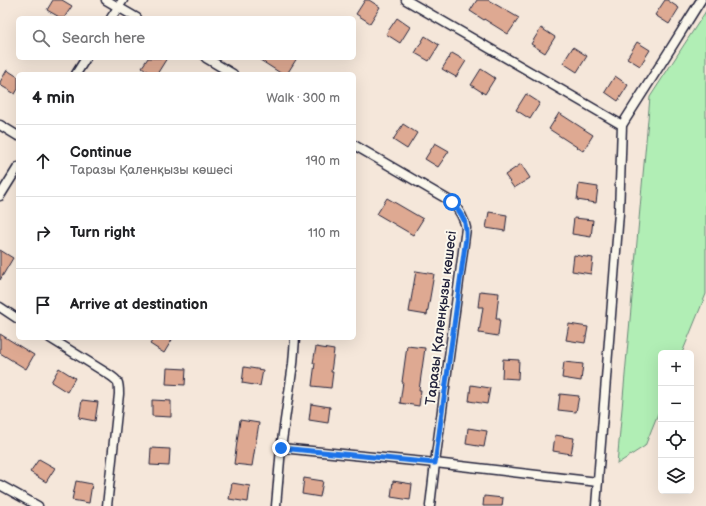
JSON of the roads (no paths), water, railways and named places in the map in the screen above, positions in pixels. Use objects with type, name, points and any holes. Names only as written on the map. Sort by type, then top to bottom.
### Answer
[{"type":"street","points":[[106,0],[120,3],[136,16]]},
{"type":"street","points":[[406,0],[622,126]]},
{"type":"street","points":[[596,506],[619,213],[622,126],[701,0]]},
{"type":"street","points":[[112,16],[120,3]]},
{"type":"street","points":[[77,72],[85,60]]},
{"type":"street","points":[[209,60],[230,72]]},
{"type":"street","points":[[0,125],[16,135]]},
{"type":"street","name":"Таразы Қаленқызы көшесі","points":[[356,146],[452,202],[464,219],[466,228],[466,238],[430,506]]},
{"type":"street","points":[[0,196],[16,170]]},
{"type":"street","points":[[0,308],[16,318]]},
{"type":"street","points":[[53,340],[117,380],[119,385],[107,506]]},
{"type":"street","points":[[276,506],[281,448],[293,364],[295,340]]},
{"type":"street","points":[[281,448],[435,463],[598,482]]},
{"type":"street","points":[[0,485],[38,506]]}]
